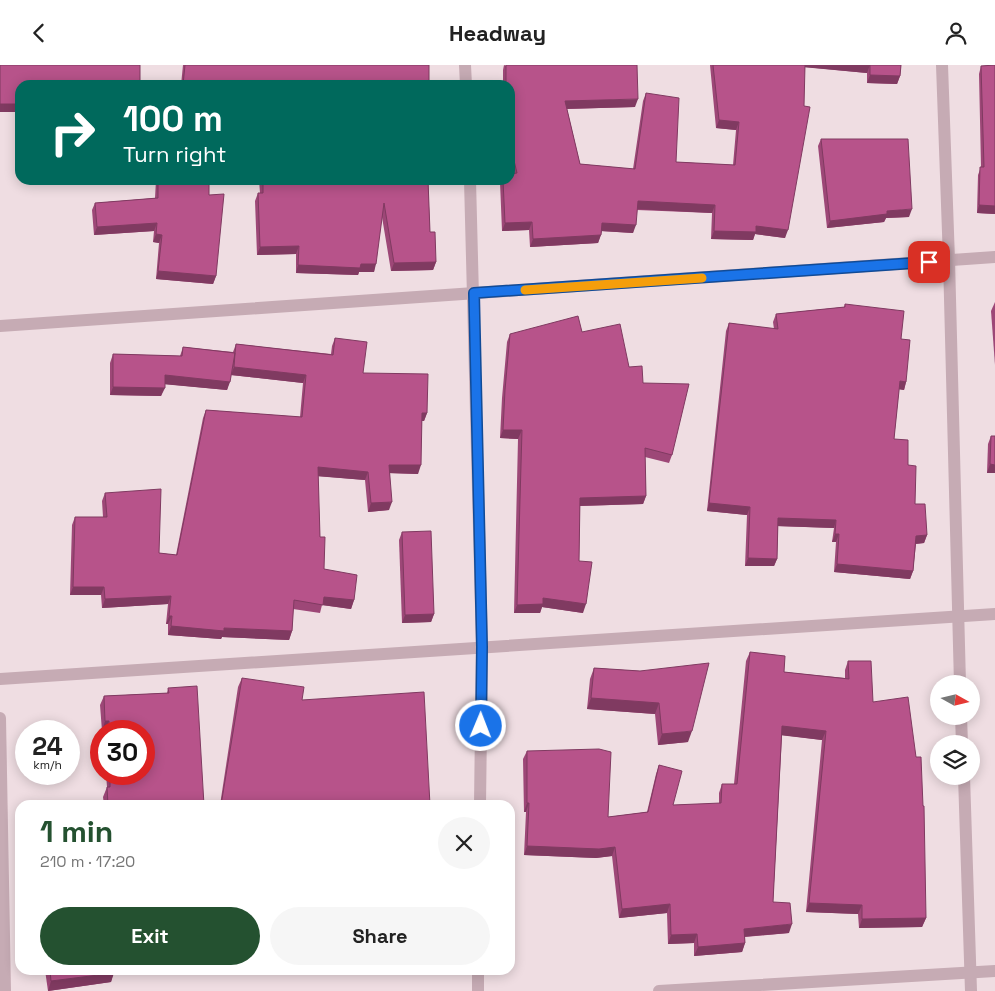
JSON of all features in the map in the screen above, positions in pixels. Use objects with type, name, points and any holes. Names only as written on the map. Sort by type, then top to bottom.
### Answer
[{"type":"street","points":[[466,65],[466,80]]},
{"type":"street","points":[[942,65],[960,675]]},
{"type":"street","points":[[470,185],[482,647],[480,800]]},
{"type":"street","points":[[0,326],[995,257]]},
{"type":"street","points":[[0,679],[995,614]]},
{"type":"street","points":[[0,718],[5,991]]},
{"type":"street","points":[[964,785],[971,991]]},
{"type":"street","points":[[659,991],[995,971]]},
{"type":"street","points":[[478,975],[478,991]]},
{"type":"building","points":[[0,65],[140,65],[140,80],[15,80],[15,104],[0,104]]},
{"type":"building","points":[[185,65],[429,65],[429,80],[184,80]]},
{"type":"building","points":[[506,65],[637,65],[638,99],[565,101],[580,164],[635,169],[646,93],[679,98],[676,162],[735,165],[739,122],[719,120],[713,65],[805,65],[804,106],[810,107],[788,230],[756,226],[756,232],[714,231],[715,205],[638,201],[636,225],[602,223],[601,235],[533,239],[532,222],[505,223],[503,185],[515,185],[515,173],[517,173],[515,165],[515,80],[506,80]]},
{"type":"building","points":[[870,65],[901,65],[900,76],[870,75]]},
{"type":"building","points":[[995,65],[995,206],[979,205],[980,167],[984,167],[981,66]]},
{"type":"building","points":[[821,139],[908,139],[912,209],[887,211],[887,214],[830,221]]},
{"type":"building","points":[[158,185],[209,185],[209,195],[224,194],[216,276],[158,271],[162,235],[156,234],[157,223],[97,227],[95,203],[158,198]]},
{"type":"building","points":[[263,185],[428,185],[430,232],[435,232],[436,262],[394,263],[384,203],[376,264],[361,264],[360,268],[298,265],[299,246],[260,247],[258,193],[263,193]]},
{"type":"building","points":[[845,304],[904,311],[901,339],[910,340],[906,382],[900,381],[894,439],[908,440],[908,465],[916,466],[915,504],[925,504],[927,535],[916,536],[913,571],[837,564],[839,534],[835,534],[836,520],[778,518],[777,559],[748,558],[750,507],[709,503],[729,323],[778,329],[776,314],[845,307]]},
{"type":"building","points":[[578,316],[582,332],[620,324],[629,367],[642,366],[643,383],[689,384],[672,455],[645,448],[646,496],[580,498],[579,561],[592,562],[586,604],[543,598],[543,604],[517,605],[522,430],[503,430],[510,334]]},
{"type":"building","points":[[335,338],[367,342],[363,373],[428,374],[427,413],[422,413],[421,465],[389,465],[392,502],[371,503],[368,472],[318,467],[320,537],[325,537],[324,569],[357,575],[354,600],[324,597],[323,605],[294,600],[292,631],[224,628],[224,631],[171,626],[172,616],[169,616],[171,596],[105,599],[104,587],[73,587],[75,517],[107,517],[105,493],[161,489],[159,553],[177,555],[206,410],[302,417],[306,375],[234,367],[236,344],[333,355]]},
{"type":"building","points":[[183,347],[235,353],[230,382],[165,375],[165,388],[113,387],[113,354],[182,356]]},
{"type":"building","points":[[991,436],[995,436],[995,465],[990,464]]},
{"type":"building","points":[[431,531],[434,614],[405,615],[402,532]]},
{"type":"building","points":[[750,652],[785,656],[784,672],[849,679],[848,661],[871,661],[873,702],[908,697],[916,757],[921,757],[926,918],[862,919],[862,905],[809,903],[826,731],[782,726],[773,902],[790,903],[792,924],[744,929],[745,943],[698,947],[697,934],[671,935],[670,904],[622,909],[615,847],[599,849],[527,846],[529,803],[527,803],[527,751],[599,749],[611,752],[608,817],[648,812],[659,765],[682,771],[673,805],[721,803],[722,784],[737,784]]},
{"type":"building","points":[[709,663],[692,731],[662,734],[659,703],[591,698],[594,668],[640,671]]},
{"type":"building","points":[[242,678],[304,687],[302,700],[424,692],[430,800],[222,800]]},
{"type":"building","points":[[197,686],[204,800],[108,800],[107,787],[110,787],[110,785],[155,785],[155,720],[105,720],[104,696],[169,693],[168,688]]},
{"type":"building","points":[[50,975],[98,975],[51,981]]},
{"type":"slow traffic","points":[[525,290],[702,278]]},
{"type":"route","points":[[481,726],[482,647],[474,293],[929,262]]}]
